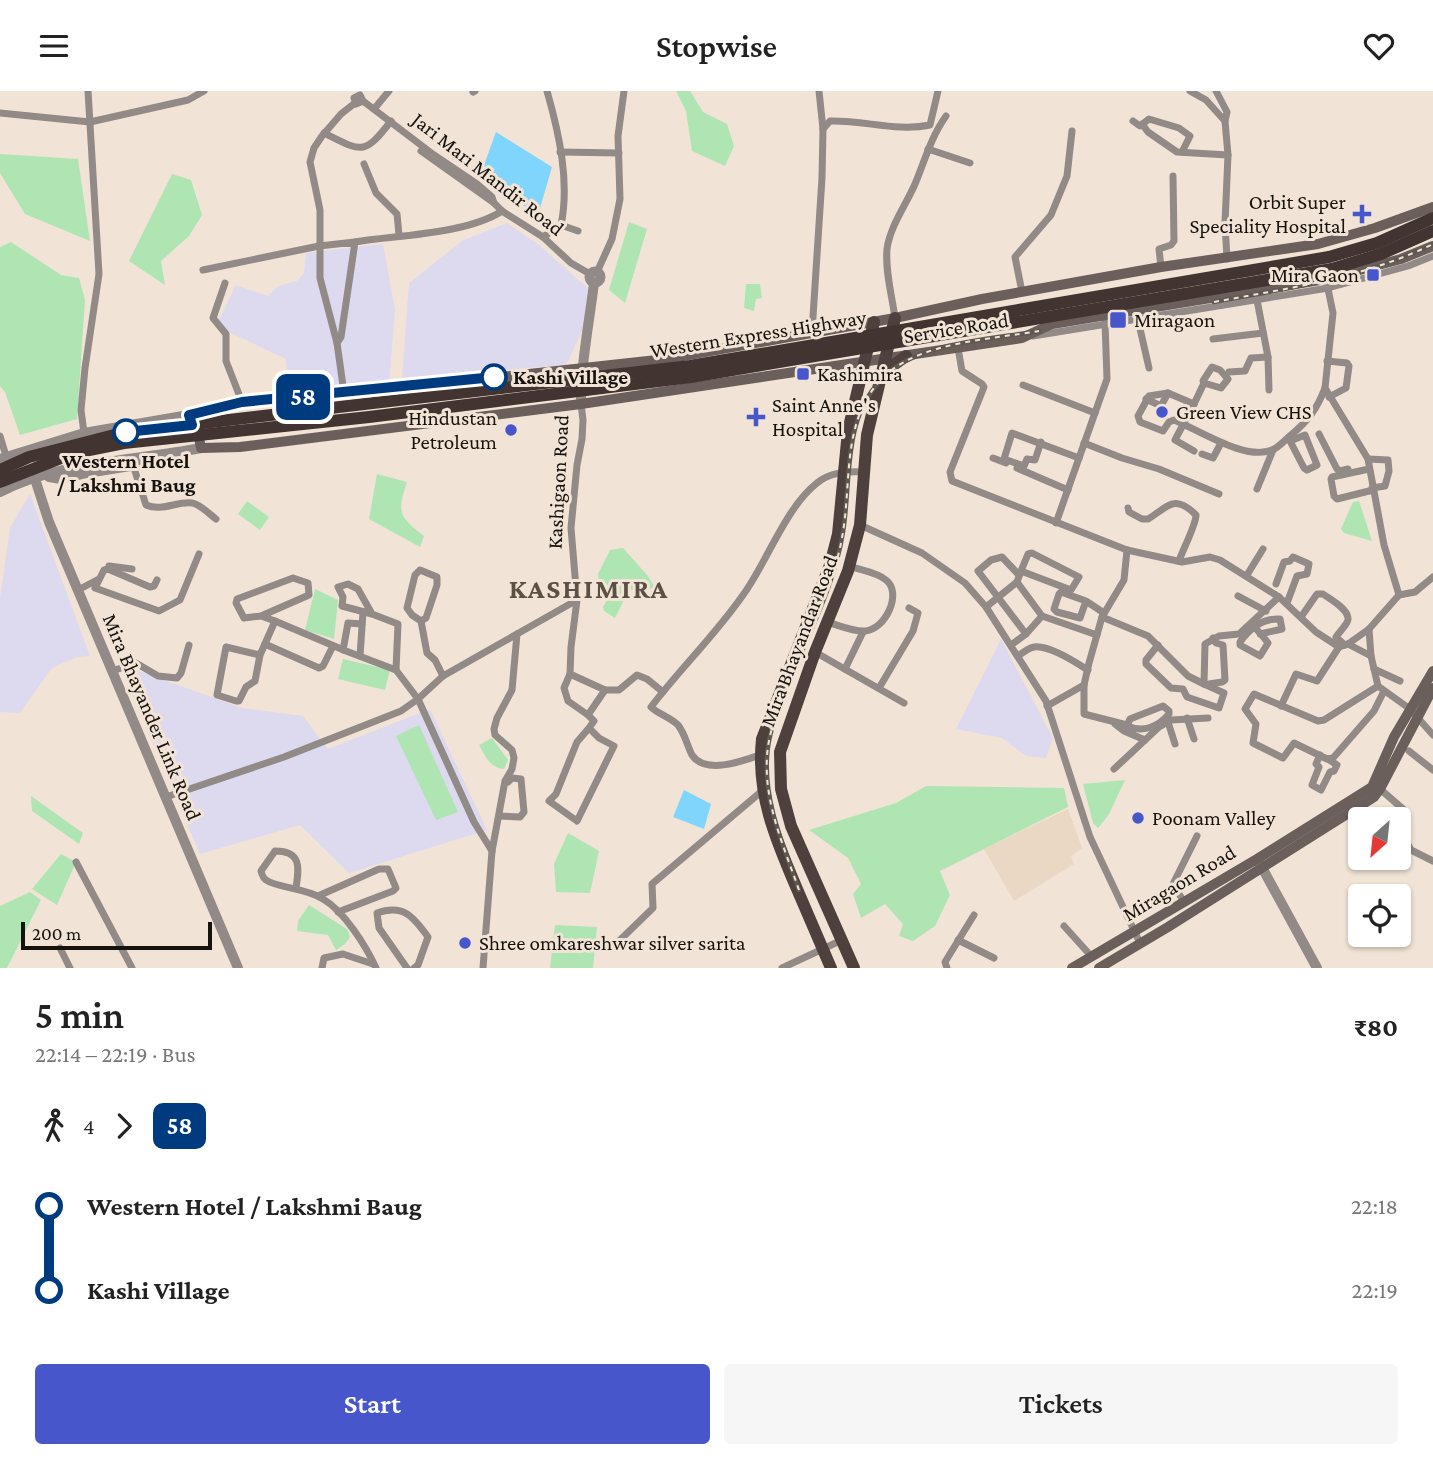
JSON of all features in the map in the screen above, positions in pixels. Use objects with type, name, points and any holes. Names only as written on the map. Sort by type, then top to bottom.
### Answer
[{"type":"highway","name":"Western Express Highway","points":[[0,482],[74,453],[198,426],[740,358],[1329,257],[1377,243],[1433,218]]},
{"type":"highway","name":"Western Express Highway","points":[[0,470],[29,457],[126,432],[369,417],[746,368],[1332,269],[1381,254],[1433,232]]},
{"type":"main road","points":[[201,448],[198,426],[242,402],[666,359],[1161,267],[1297,248],[1375,228],[1433,207]]},
{"type":"main road","name":"Service Road","points":[[201,448],[316,439],[581,404],[1022,338],[1052,324],[1104,321],[1327,284],[1433,246]]},
{"type":"main road","name":"Mira Bhayandar Road","points":[[854,968],[791,826],[781,789],[779,752],[849,566],[860,525],[867,435],[884,373],[895,318]]},
{"type":"main road","name":"Mira Bhayandar Road","points":[[831,968],[773,833],[762,791],[760,755],[762,739],[830,565],[838,534],[848,431],[874,322]]},
{"type":"main road","points":[[884,373],[905,356]]},
{"type":"main road","points":[[848,431],[867,435]]},
{"type":"main road","points":[[845,451],[864,454]]},
{"type":"main road","points":[[842,503],[861,506]]},
{"type":"main road","name":"Miragaon Road","points":[[1072,968],[1184,902],[1259,863],[1374,797],[1433,671]]},
{"type":"main road","name":"Miragaon Road","points":[[1414,713],[1433,688]]},
{"type":"main road","name":"Miragaon Road","points":[[1099,968],[1372,787],[1399,746]]},
{"type":"main road","points":[[773,833],[791,826]]},
{"type":"street","points":[[84,433],[82,410],[85,368],[99,274],[88,91]]},
{"type":"street","points":[[0,113],[90,122],[188,100],[204,91]]},
{"type":"street","points":[[374,109],[389,91]]},
{"type":"street","points":[[543,237],[561,225],[565,197],[557,128],[547,91]]},
{"type":"street","name":"Kashigaon Road","points":[[589,715],[573,706],[565,696],[564,688],[570,674],[577,600],[571,528],[582,439],[581,369],[587,343],[594,277],[612,239],[620,199],[618,136],[624,91]]},
{"type":"street","points":[[812,332],[823,129],[819,91]]},
{"type":"street","points":[[823,129],[830,121],[838,120],[911,129],[930,125],[938,91]]},
{"type":"street","points":[[1190,91],[1206,100],[1226,121]]},
{"type":"street","points":[[1216,91],[1227,112],[1227,259]]},
{"type":"street","points":[[324,133],[353,148],[361,149],[375,141],[390,123],[356,96],[324,133],[314,148],[310,162],[320,210],[320,278],[337,343],[344,393]]},
{"type":"street","name":"Jari Mari Mandir Road","points":[[356,96],[432,157],[477,184],[492,197],[502,211],[543,237],[571,263],[594,277]]},
{"type":"street","points":[[895,318],[887,248],[934,134],[946,116]]},
{"type":"street","points":[[1133,121],[1138,126],[1149,119],[1183,129],[1190,136],[1182,152]]},
{"type":"street","points":[[1142,124],[1148,132],[1174,151],[1228,155]]},
{"type":"street","points":[[1022,292],[1015,257],[1051,215],[1067,176],[1072,131]]},
{"type":"street","points":[[928,149],[970,163]]},
{"type":"street","points":[[560,152],[619,153]]},
{"type":"street","points":[[364,164],[376,193],[397,214],[400,235]]},
{"type":"street","points":[[1161,267],[1159,249],[1171,245],[1174,241],[1174,176]]},
{"type":"street","points":[[203,270],[319,246],[434,232],[489,219],[502,211]]},
{"type":"street","points":[[561,225],[578,231]]},
{"type":"street","points":[[1322,267],[1324,254],[1337,239]]},
{"type":"street","points":[[337,343],[341,337],[355,242]]},
{"type":"street","points":[[1194,404],[1168,393],[1149,396],[1138,416],[1140,422],[1160,431],[1170,421],[1183,424],[1221,443],[1250,452],[1273,450],[1289,439],[1313,415],[1325,388],[1334,313],[1317,257],[1297,248]]},
{"type":"street","points":[[1327,284],[1408,266],[1433,256]]},
{"type":"street","points":[[225,283],[213,318],[226,334],[226,361],[242,402]]},
{"type":"street","points":[[1056,523],[1107,379],[1104,321],[1138,320],[1152,313],[1257,300],[1282,292]]},
{"type":"street","points":[[1257,300],[1268,357],[1269,390]]},
{"type":"street","points":[[1138,320],[1149,368]]},
{"type":"street","points":[[1213,339],[1263,333]]},
{"type":"street","points":[[958,348],[962,371],[984,387],[950,472],[950,479],[958,485],[1127,550],[1179,561],[1192,562],[1210,557],[1220,560],[1279,597],[1316,632],[1371,656]]},
{"type":"street","points":[[1229,372],[1245,371],[1251,358],[1268,357]]},
{"type":"street","points":[[1327,361],[1347,363],[1349,366],[1346,388],[1329,397]]},
{"type":"street","points":[[1204,383],[1175,440],[1213,459],[1221,443]]},
{"type":"street","points":[[1023,385],[1095,413]]},
{"type":"street","points":[[1325,388],[1369,464],[1384,545],[1399,595]]},
{"type":"street","points":[[1146,399],[1161,406],[1168,393]]},
{"type":"street","points":[[0,436],[3,458],[84,433],[145,421],[198,426]]},
{"type":"street","points":[[1041,442],[1035,460],[1027,459],[1024,465],[1004,459],[1012,433],[1041,442],[1079,458]]},
{"type":"street","points":[[1319,434],[1338,470],[1388,460],[1385,486],[1337,499],[1334,496],[1332,477],[1369,464]]},
{"type":"street","points":[[1305,435],[1317,465],[1305,470],[1289,439],[1305,435]]},
{"type":"street","points":[[1084,443],[1122,459],[1159,469],[1219,494]]},
{"type":"street","points":[[0,492],[17,483],[96,463],[132,462],[201,448]]},
{"type":"street","points":[[1257,489],[1273,450]]},
{"type":"street","points":[[993,458],[1068,490]]},
{"type":"street","points":[[132,462],[149,506],[155,508],[196,504],[216,519]]},
{"type":"street","points":[[760,755],[719,766],[695,758],[676,723],[651,708],[741,599],[772,549],[790,513],[817,482],[844,471],[863,472]]},
{"type":"street","name":"Mira Bhayander Link Road","points":[[40,477],[49,522],[238,968]]},
{"type":"street","points":[[1128,508],[1136,517],[1148,519],[1167,504],[1174,502],[1189,508],[1196,515],[1196,522],[1185,541],[1179,561]]},
{"type":"street","points":[[860,525],[922,553],[965,583],[986,607],[1012,645],[1047,706],[1090,837],[1140,943]]},
{"type":"street","points":[[1247,575],[1263,549]]},
{"type":"street","points":[[1127,550],[1124,580],[1103,615],[1084,685],[1084,713],[1130,728],[1146,729],[1166,718],[1169,711],[1163,706],[1130,719],[1127,725]]},
{"type":"street","points":[[986,607],[1019,576],[1028,554],[1032,553],[1079,576],[1071,590],[1019,576]]},
{"type":"street","points":[[78,591],[95,588],[159,611],[180,600],[200,554]]},
{"type":"street","points":[[1276,584],[1284,562],[1290,561],[1294,556],[1309,563],[1307,574],[1297,576],[1287,603]]},
{"type":"street","points":[[965,583],[991,560],[1002,557],[1019,576],[1042,616],[1097,635]]},
{"type":"street","points":[[827,622],[863,632],[881,624],[890,606],[892,590],[883,578],[849,566]]},
{"type":"street","points":[[78,591],[95,583],[105,567],[132,569]]},
{"type":"street","points":[[95,588],[104,570],[108,569],[150,587],[154,586],[157,580]]},
{"type":"street","points":[[421,621],[426,618],[437,577],[420,569],[415,575],[407,608],[421,621],[427,653],[435,660],[443,677]]},
{"type":"street","points":[[978,571],[1026,634]]},
{"type":"street","points":[[1281,706],[1294,675],[1317,681],[1344,645],[1369,629],[1399,595],[1415,592],[1433,577]]},
{"type":"street","points":[[261,615],[309,595],[308,583],[290,578],[237,599],[236,603],[244,618],[261,615],[396,670],[418,699],[474,823],[492,851]]},
{"type":"street","points":[[372,614],[358,589],[351,584],[339,586],[343,597],[342,606],[395,621],[400,626],[396,670]]},
{"type":"street","points":[[1086,601],[1080,618],[1056,612],[1054,609],[1059,593],[1086,601],[1103,615],[1148,636],[1188,676],[1224,693],[1219,708],[1187,698],[1181,688]]},
{"type":"street","points":[[1301,617],[1317,594],[1323,594],[1348,616],[1348,621],[1336,637],[1344,645]]},
{"type":"street","points":[[1238,596],[1266,611]]},
{"type":"street","points":[[1253,625],[1268,643],[1260,656],[1239,644],[1253,625],[1279,597]]},
{"type":"street","points":[[166,797],[284,757],[401,711],[443,677],[577,600]]},
{"type":"street","points":[[878,688],[916,625],[918,613],[909,608]]},
{"type":"street","points":[[359,656],[363,612]]},
{"type":"street","points":[[1012,645],[1042,616]]},
{"type":"street","points":[[1204,684],[1203,646],[1213,638],[1239,634],[1262,621],[1280,618],[1282,629],[1260,634]]},
{"type":"street","points":[[260,655],[226,647],[217,695],[239,701],[246,687],[255,681],[260,655],[275,621]]},
{"type":"street","points":[[342,650],[348,623],[362,624]]},
{"type":"street","points":[[1369,629],[1371,656],[1381,689],[1414,713],[1433,735]]},
{"type":"street","points":[[845,669],[863,632]]},
{"type":"street","points":[[483,968],[492,851],[502,816],[505,782],[514,758],[512,750],[495,735],[494,729],[496,718],[512,690],[517,634]]},
{"type":"street","points":[[1204,684],[1223,683],[1225,680],[1223,645],[1216,643],[1213,638]]},
{"type":"street","points":[[265,644],[320,668],[332,646]]},
{"type":"street","points":[[112,671],[136,663],[158,676],[177,678],[181,674],[189,645]]},
{"type":"street","points":[[1158,645],[1146,660],[1146,664],[1171,688],[1181,688]]},
{"type":"street","points":[[1018,656],[1034,647],[1041,648],[1069,658],[1088,670]]},
{"type":"street","points":[[815,652],[904,703]]},
{"type":"street","points":[[1374,669],[1399,681]]},
{"type":"street","points":[[570,674],[605,690],[619,690],[633,677],[640,675],[663,692]]},
{"type":"street","points":[[1181,688],[1188,676]]},
{"type":"street","points":[[1047,706],[1084,685]]},
{"type":"street","points":[[1381,689],[1322,720],[1253,695],[1245,709],[1256,724],[1253,743],[1283,758],[1294,743],[1323,757],[1337,765],[1334,771],[1330,772],[1321,790],[1311,785],[1319,767],[1316,764],[1323,757],[1335,757],[1374,711],[1381,689]]},
{"type":"street","points":[[589,728],[599,738],[614,746],[577,821],[549,801],[556,795],[578,742],[594,721],[589,715],[605,690]]},
{"type":"street","points":[[1187,718],[1194,739]]},
{"type":"street","points":[[1114,769],[1168,722],[1208,718]]},
{"type":"street","points":[[1113,722],[1124,731],[1145,740]]},
{"type":"street","points":[[1168,722],[1175,744]]},
{"type":"street","points":[[1399,746],[1433,770]]},
{"type":"street","points":[[502,816],[520,817],[524,812],[521,779],[509,779],[503,800]]},
{"type":"street","points":[[1380,789],[1403,809],[1403,837],[1411,850],[1433,861]]},
{"type":"street","points":[[620,940],[653,908],[652,884],[762,791]]},
{"type":"street","points":[[1184,902],[1174,884],[1197,836]]},
{"type":"street","points":[[296,888],[298,861],[292,855],[275,851],[261,871],[263,878],[326,900],[358,938],[375,966]]},
{"type":"street","points":[[76,862],[132,968]]},
{"type":"street","points":[[1259,863],[1317,968]]},
{"type":"street","points":[[318,896],[379,869],[388,869],[395,883],[396,888],[393,891],[338,912]]},
{"type":"street","points":[[407,968],[379,928],[377,913],[391,908],[403,911],[419,924],[428,937],[418,965],[414,968]]},
{"type":"street","points":[[947,968],[945,962],[974,915]]},
{"type":"street","points":[[1065,926],[1092,957]]},
{"type":"street","points":[[782,968],[842,940]]},
{"type":"street","points":[[958,940],[994,958]]},
{"type":"street","points":[[60,948],[70,968]]},
{"type":"street","points":[[322,968],[324,958],[343,954],[375,966]]},
{"type":"shaded area","points":[[507,223],[539,245],[598,297],[566,365],[402,378],[409,283],[462,241]]},
{"type":"shaded area","points":[[383,244],[395,309],[389,383],[367,386],[288,382],[286,359],[216,326],[236,285],[268,296],[278,286],[297,281],[304,273],[306,253]]},
{"type":"shaded area","points":[[30,494],[90,656],[77,657],[52,668],[20,713],[0,712],[0,598],[10,528]]},
{"type":"shaded area","points":[[1001,639],[1053,738],[1046,758],[1026,756],[1002,738],[956,729]]},
{"type":"shaded area","points":[[119,664],[242,708],[303,716],[328,749],[430,709],[487,830],[349,873],[300,825],[200,854]]},
{"type":"shaded area","points":[[1068,809],[1082,848],[1071,856],[1074,864],[1014,901],[984,849]]},
{"type":"green space","points":[[676,91],[690,91],[703,112],[727,124],[734,146],[725,166],[692,151],[686,111]]},
{"type":"green space","points":[[0,154],[78,159],[90,241],[25,214],[0,173]]},
{"type":"green space","points":[[172,174],[191,180],[202,215],[189,236],[161,261],[165,285],[129,261]]},
{"type":"green space","points":[[629,222],[647,229],[625,303],[609,290]]},
{"type":"green space","points":[[11,242],[61,275],[79,278],[85,300],[77,419],[20,435],[5,392],[0,386],[0,247]]},
{"type":"green space","points":[[746,284],[760,284],[762,298],[756,299],[754,311],[744,308]]},
{"type":"green space","points":[[377,474],[407,482],[402,513],[424,536],[420,547],[369,519]]},
{"type":"green space","points":[[247,501],[269,517],[260,530],[238,514]]},
{"type":"green space","points":[[1359,501],[1372,541],[1344,533],[1341,529],[1353,502]]},
{"type":"green space","points":[[623,548],[655,588],[629,590],[615,618],[604,611],[603,607],[612,592],[607,585],[599,582],[598,574],[610,550]]},
{"type":"green space","points":[[315,589],[338,600],[334,639],[305,630]]},
{"type":"green space","points":[[343,659],[390,670],[385,690],[338,679]]},
{"type":"green space","points":[[419,725],[458,812],[436,820],[396,736]]},
{"type":"green space","points":[[492,738],[508,760],[504,769],[492,764],[479,745]]},
{"type":"green space","points":[[1125,780],[1109,814],[1098,828],[1093,823],[1083,784]]},
{"type":"green space","points":[[926,786],[1064,788],[1068,807],[940,871],[950,895],[935,926],[913,941],[899,936],[903,924],[885,904],[861,918],[853,894],[861,884],[848,858],[809,830],[896,803]]},
{"type":"green space","points":[[31,796],[83,833],[79,844],[32,811]]},
{"type":"green space","points":[[568,833],[599,851],[590,893],[556,892],[554,864]]},
{"type":"green space","points":[[61,854],[76,862],[57,905],[32,889]]},
{"type":"green space","points":[[30,892],[41,900],[7,968],[0,968],[0,906]]},
{"type":"green space","points":[[309,905],[347,929],[350,937],[345,944],[336,950],[328,935],[297,931],[298,921]]},
{"type":"green space","points":[[555,925],[597,927],[593,968],[550,968]]},
{"type":"water","points":[[496,132],[552,167],[538,215],[480,176]]},
{"type":"water","points":[[684,790],[711,804],[704,829],[673,817]]},
{"type":"railway","points":[[1214,302],[1353,274],[1407,256],[1433,244]]},
{"type":"railway","points":[[799,890],[772,808],[767,774],[768,749],[779,707],[818,613],[839,552],[846,511],[851,447],[862,407],[873,389],[888,373],[920,354],[960,343],[1039,331]]},
{"type":"bus line","name":"58","points":[[126,432],[192,425],[189,415],[242,402],[494,377]]},
{"type":"place","name":"Orbit Super Speciality Hospital","points":[[1362,214]]},
{"type":"place","name":"Mira Gaon","points":[[1373,275]]},
{"type":"place","name":"Miragaon","points":[[1118,320]]},
{"type":"place","name":"Kashimira","points":[[803,374]]},
{"type":"place","name":"Kashi Village","points":[[494,377]]},
{"type":"place","name":"Green View CHS","points":[[1162,412]]},
{"type":"place","name":"Saint Anne's Hospital","points":[[756,417]]},
{"type":"place","name":"Hindustan Petroleum","points":[[511,430]]},
{"type":"place","name":"Western Hotel / Lakshmi Baug","points":[[126,432]]},
{"type":"place","name":"Poonam Valley","points":[[1138,818]]},
{"type":"place","name":"Shree omkareshwar silver sarita","points":[[465,943]]},
{"type":"district","name":"KASHIMIRA","points":[[589,588]]}]
